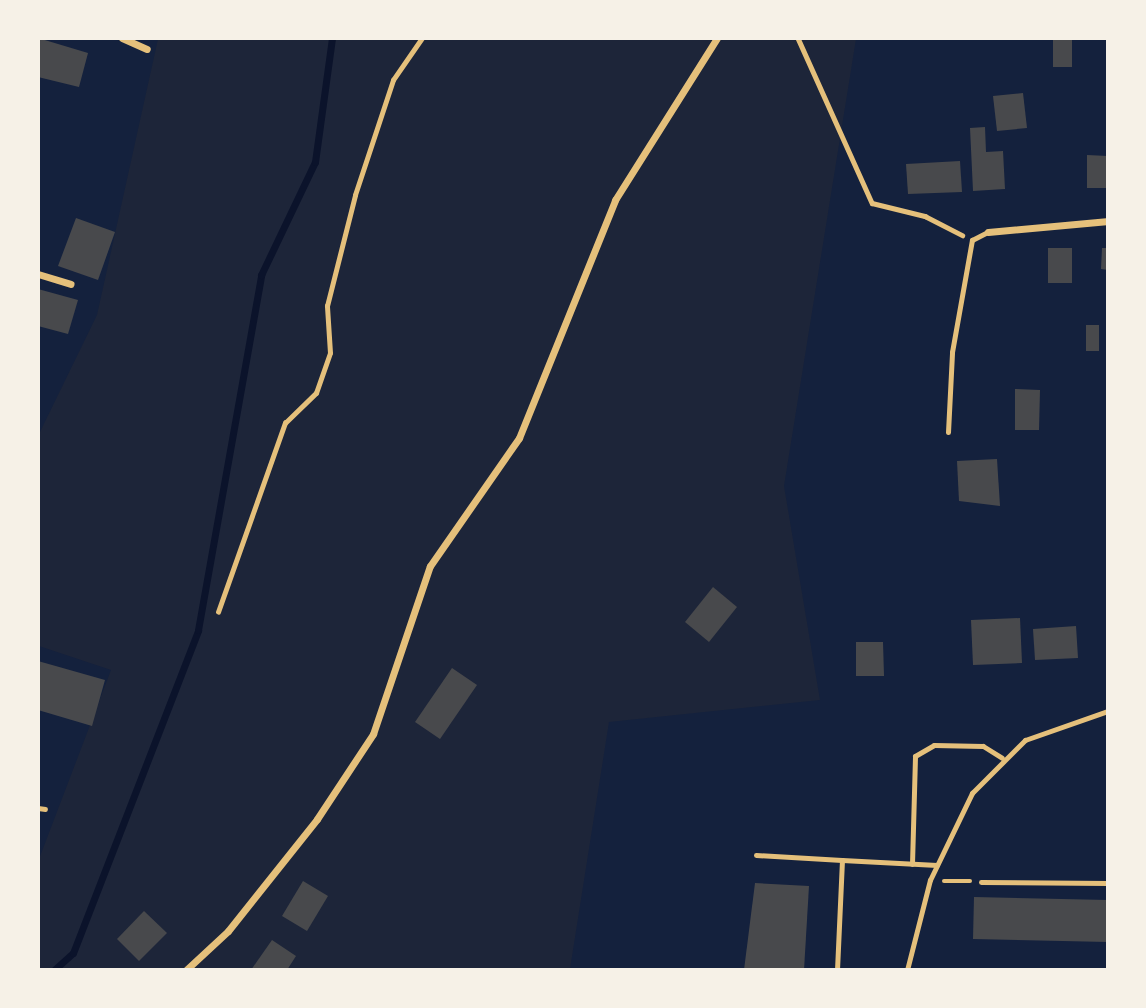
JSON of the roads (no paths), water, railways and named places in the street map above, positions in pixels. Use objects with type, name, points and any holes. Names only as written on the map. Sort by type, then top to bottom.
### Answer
[{"type":"street","points":[[122,38],[147,49]]},
{"type":"street","points":[[187,970],[228,931],[317,819],[373,734],[430,566],[519,438],[615,200],[717,38]]},
{"type":"street","points":[[988,232],[1108,221]]},
{"type":"street","points":[[38,274],[71,284]]},
{"type":"lane","points":[[948,432],[952,352],[972,240],[988,232]]},
{"type":"lane","points":[[907,970],[930,880],[972,793],[1002,758],[1025,740],[1108,711]]},
{"type":"lane","points":[[912,864],[915,756],[934,745],[983,746],[1002,758]]},
{"type":"lane","points":[[756,855],[937,865]]},
{"type":"lane","points":[[837,970],[842,860]]},
{"type":"lane","points":[[981,882],[1108,883]]},
{"type":"waterway","points":[[54,970],[73,953],[198,630],[261,275],[315,162],[332,38]]}]
